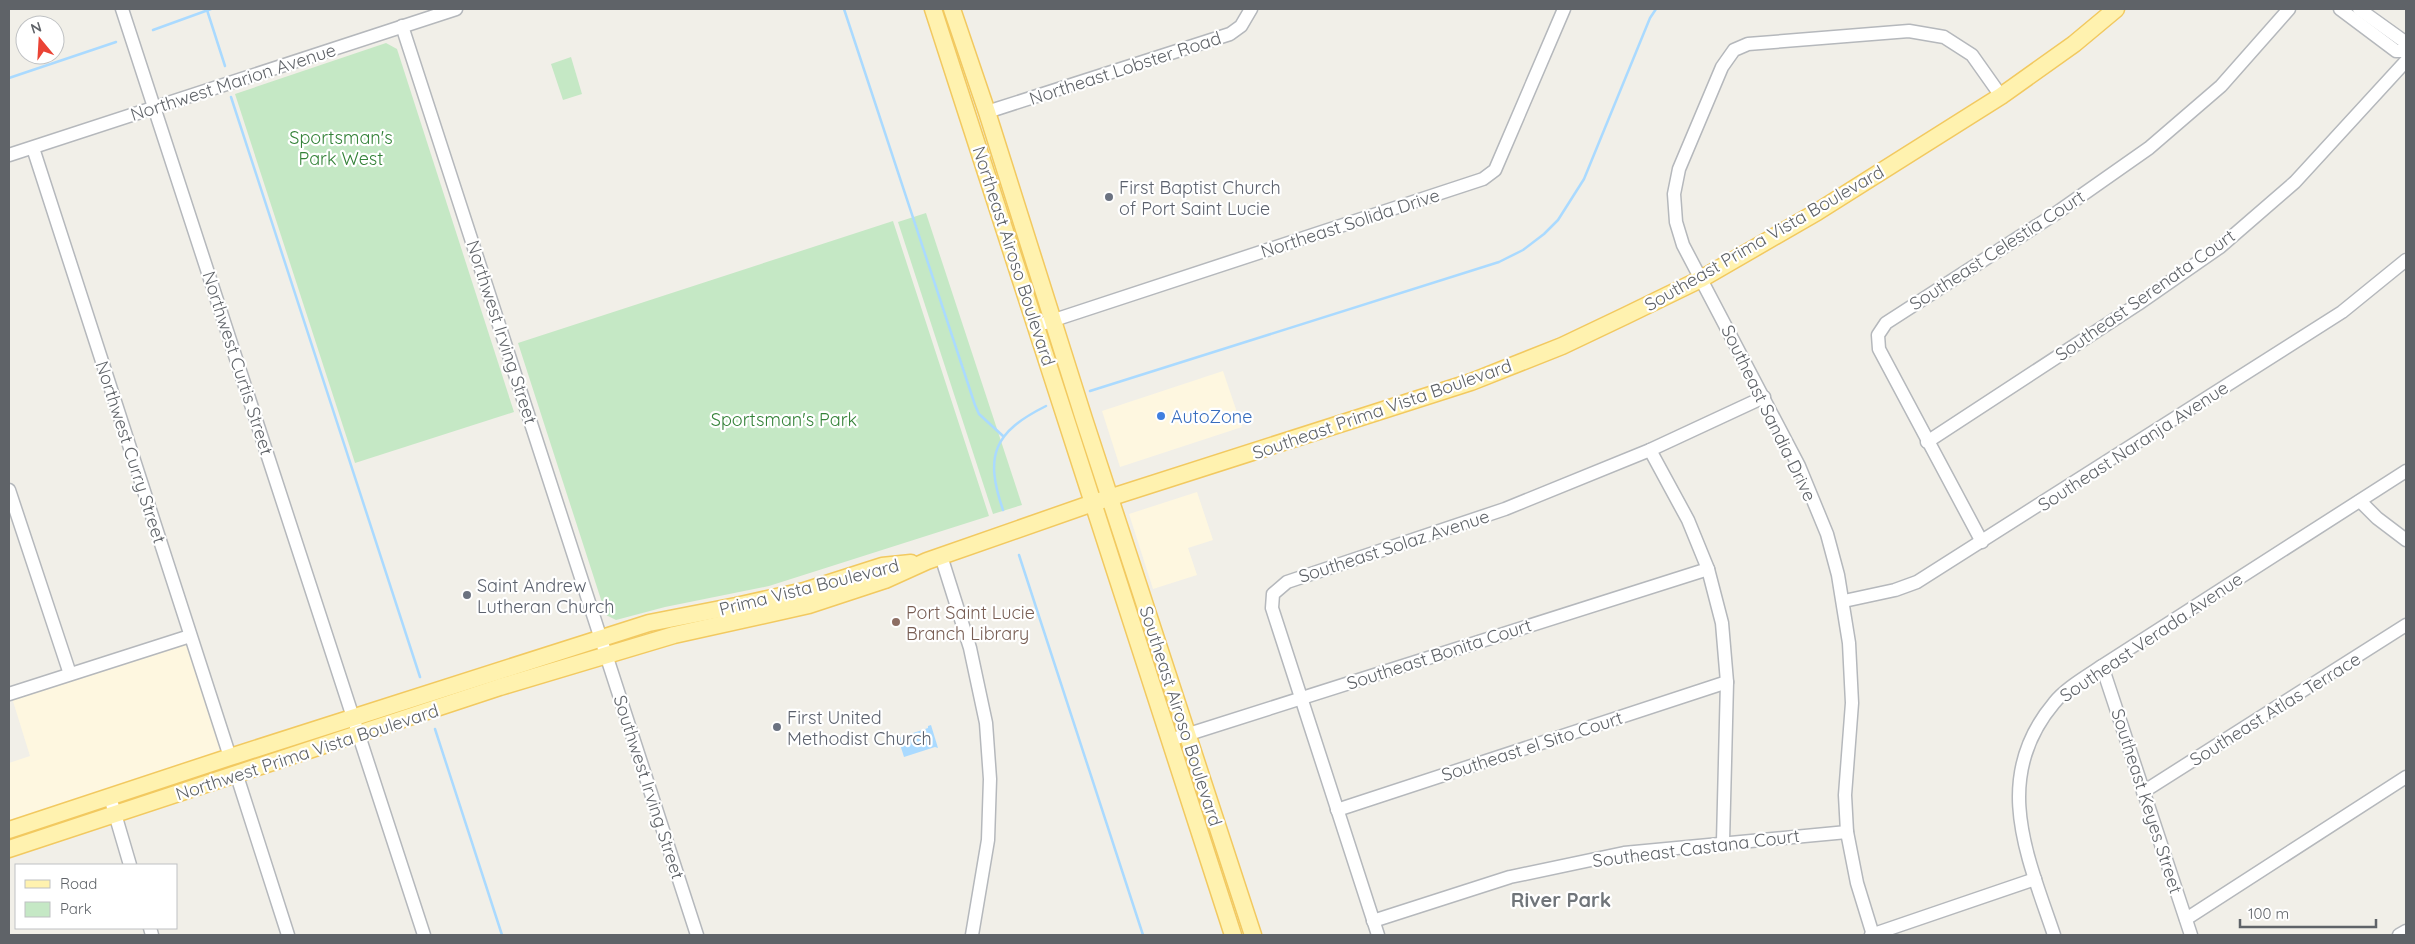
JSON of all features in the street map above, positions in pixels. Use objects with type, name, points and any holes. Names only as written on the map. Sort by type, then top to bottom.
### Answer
[{"type":"main road","name":"Northeast Airoso Boulevard","points":[[933,9],[1036,326],[1101,500]]},
{"type":"main road","name":"Northeast Airoso Boulevard","points":[[952,9],[1053,320],[1101,500]]},
{"type":"main road","name":"Southeast Prima Vista Boulevard","points":[[934,558],[1101,500],[1471,382],[1562,346],[1700,278],[1817,212],[2000,96],[2074,44],[2116,9]]},
{"type":"main road","name":"Southeast Airoso Boulevard","points":[[1101,500],[1188,736],[1253,935]]},
{"type":"main road","name":"Southeast Airoso Boulevard","points":[[1101,500],[1170,740],[1233,935]]},
{"type":"main road","name":"Prima Vista Boulevard","points":[[601,638],[650,623],[802,591],[882,566],[934,558]]},
{"type":"main road","name":"Prima Vista Boulevard","points":[[607,656],[674,635],[795,610],[885,580],[934,558]]},
{"type":"main road","name":"Northwest Prima Vista Boulevard","points":[[9,830],[601,638]]},
{"type":"main road","name":"Northwest Prima Vista Boulevard","points":[[9,849],[500,688],[607,656]]},
{"type":"main road","points":[[1225,910],[1243,904]]},
{"type":"street","name":"Northwest Curtis Street","points":[[122,9],[424,935]]},
{"type":"street","name":"Northwest Marion Avenue","points":[[9,155],[456,9]]},
{"type":"street","name":"Northeast Lobster Road","points":[[987,112],[1230,34],[1240,26],[1251,9]]},
{"type":"street","name":"Northeast Solida Drive","points":[[1036,326],[1483,179],[1495,170],[1564,9]]},
{"type":"street","name":"Southeast Celestia Court","points":[[1982,542],[1879,349],[1878,335],[1886,323],[2055,214],[2149,148],[2221,86],[2289,9]]},
{"type":"street","points":[[2340,9],[2396,51],[2406,51]]},
{"type":"street","points":[[2359,9],[2405,42],[2406,48]]},
{"type":"street","name":"Northwest Irving Street","points":[[402,26],[601,638]]},
{"type":"street","name":"Southeast Sandia Drive","points":[[1872,935],[1857,883],[1847,832],[1845,796],[1852,703],[1849,643],[1844,601],[1827,534],[1799,466],[1683,245],[1676,222],[1674,194],[1679,169],[1722,67],[1734,50],[1748,44],[1910,31],[1944,37],[1972,55],[2000,96]]},
{"type":"street","name":"Southeast Serenata Court","points":[[1927,442],[2138,304],[2220,247],[2295,182],[2406,61]]},
{"type":"street","name":"Northwest Curry Street","points":[[33,148],[230,757]]},
{"type":"street","name":"Southeast Naranja Avenue","points":[[1844,601],[1895,590],[1917,582],[2342,312],[2406,260]]},
{"type":"street","name":"Southeast Solaz Avenue","points":[[1378,935],[1272,608],[1272,594],[1287,582],[1505,509],[1650,450],[1764,397]]},
{"type":"street","points":[[1650,450],[1688,520],[1708,568],[1722,623],[1727,682],[1723,842]]},
{"type":"street","name":"Southeast Verada Avenue","points":[[2054,935],[2035,879],[2020,821],[2018,778],[2032,736],[2054,703],[2102,666],[2406,471]]},
{"type":"street","points":[[9,490],[70,674]]},
{"type":"street","points":[[2360,501],[2377,518],[2406,540]]},
{"type":"street","points":[[934,558],[970,648],[986,723],[990,780],[988,840],[972,935]]},
{"type":"street","name":"Southeast Bonita Court","points":[[1170,740],[1188,736],[1301,697],[1708,568]]},
{"type":"street","name":"Southeast Atlas Terrace","points":[[2143,792],[2406,625]]},
{"type":"street","points":[[9,694],[190,636]]},
{"type":"street","name":"Southwest Irving Street","points":[[601,638],[697,935]]},
{"type":"street","name":"Southeast Keyes Street","points":[[2102,666],[2191,935]]},
{"type":"street","name":"Southeast el Sito Court","points":[[1337,810],[1727,682]]},
{"type":"street","points":[[236,776],[288,935]]},
{"type":"street","points":[[2186,918],[2406,777]]},
{"type":"street","points":[[110,797],[130,864]]},
{"type":"street","name":"Southeast Castana Court","points":[[1373,921],[1510,877],[1624,853],[1723,842],[1847,832]]},
{"type":"street","points":[[1872,935],[2035,879]]},
{"type":"street","points":[[2399,935],[2406,931]]},
{"type":"shaded area","points":[[1223,371],[1242,427],[1120,467],[1102,411]]},
{"type":"shaded area","points":[[1197,492],[1213,540],[1188,548],[1197,575],[1153,589],[1129,514]]},
{"type":"shaded area","points":[[187,642],[224,753],[9,823],[9,763],[30,756],[12,698]]},
{"type":"green space","name":"Sportsman's Park West","points":[[386,43],[397,49],[514,412],[355,463],[235,94]]},
{"type":"green space","points":[[571,57],[582,94],[563,100],[551,64]]},
{"type":"green space","points":[[926,213],[1022,505],[993,514],[898,222]]},
{"type":"green space","name":"Sportsman's Park","points":[[893,221],[989,516],[769,586],[665,607],[616,620],[606,615],[518,343]]},
{"type":"water","points":[[931,725],[938,748],[935,747],[904,757],[898,738],[928,728]]},
{"type":"waterway","points":[[153,30],[211,9]]},
{"type":"waterway","points":[[844,9],[975,405],[979,414],[1003,436]]},
{"type":"waterway","points":[[1090,391],[1499,262],[1523,250],[1544,234],[1558,220],[1584,179],[1650,18],[1656,9]]},
{"type":"waterway","points":[[207,10],[225,66]]},
{"type":"waterway","points":[[9,78],[116,42]]},
{"type":"waterway","points":[[231,97],[420,677]]},
{"type":"waterway","points":[[1003,510],[994,474],[998,447],[1015,425],[1046,406]]},
{"type":"waterway","points":[[1019,555],[1143,935]]},
{"type":"waterway","points":[[435,729],[502,935]]},
{"type":"place","name":"First Baptist Church of Port Saint Lucie","points":[[1109,197]]},
{"type":"place","name":"AutoZone","points":[[1161,416]]},
{"type":"place","name":"Saint Andrew Lutheran Church","points":[[467,595]]},
{"type":"place","name":"Port Saint Lucie Branch Library","points":[[896,622]]},
{"type":"place","name":"First United Methodist Church","points":[[777,727]]},
{"type":"district","name":"River Park","points":[[1561,899]]}]
